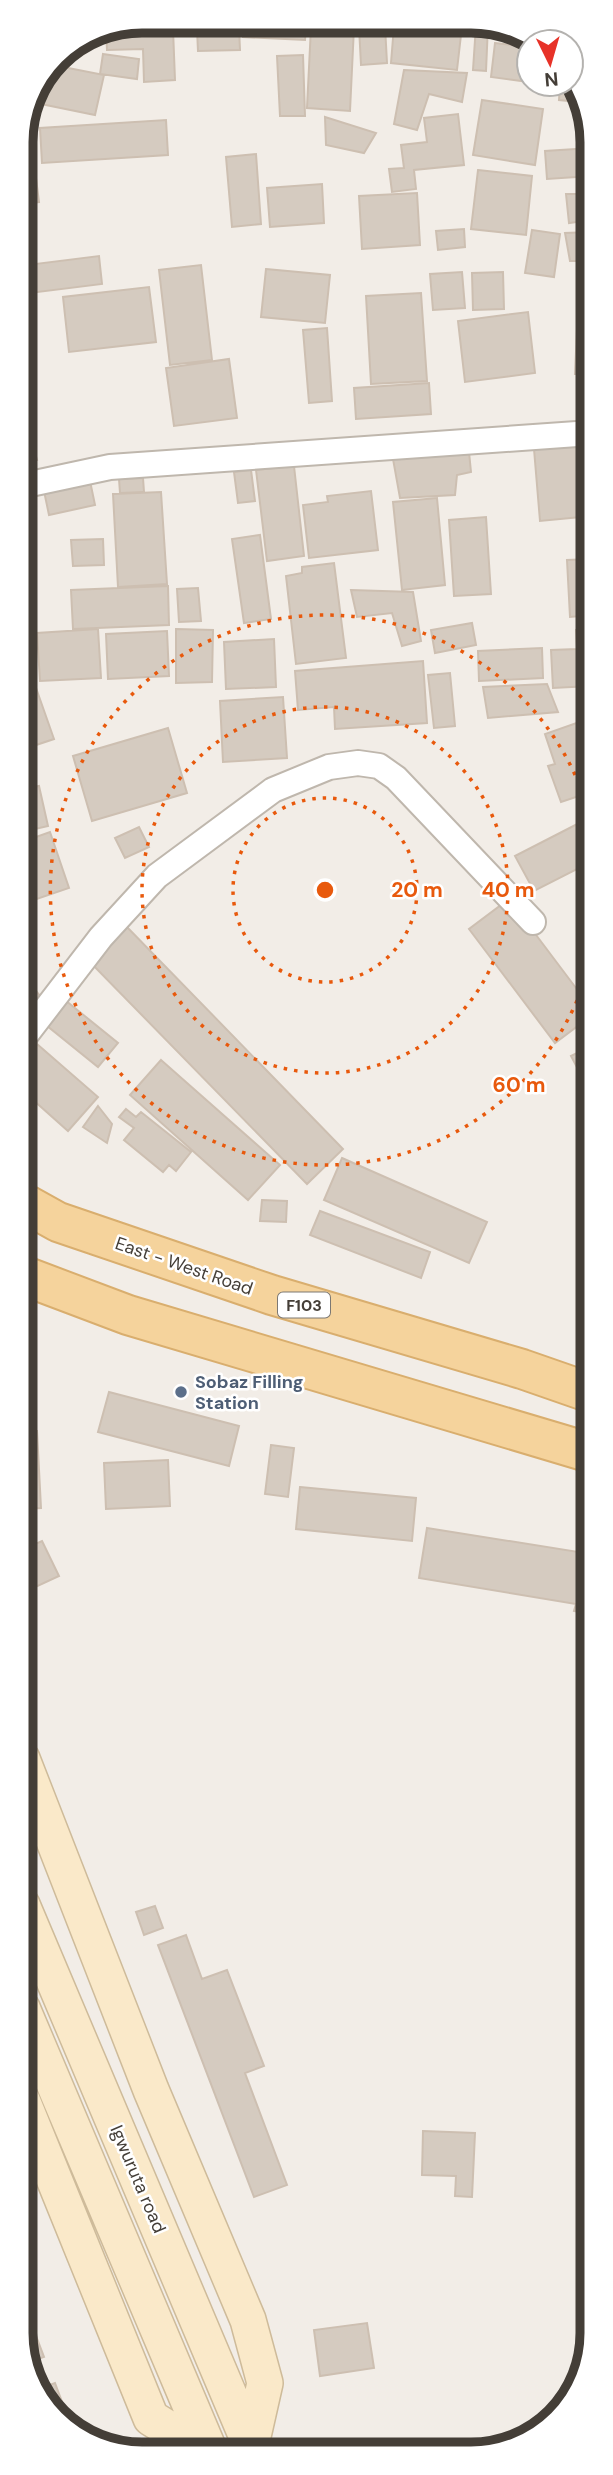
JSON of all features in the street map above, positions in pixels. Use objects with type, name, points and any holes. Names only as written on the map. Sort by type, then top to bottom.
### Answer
[{"type":"main road","name":"East - West Road","points":[[33,1208],[58,1222],[259,1291],[522,1369],[580,1389]]},
{"type":"main road","points":[[33,1279],[128,1315],[580,1449]]},
{"type":"street","points":[[33,483],[110,467],[580,434]]},
{"type":"street","points":[[33,1025],[100,937],[157,876],[273,790],[329,767],[358,763],[379,766],[396,778],[533,922]]},
{"type":"street","points":[[33,1787],[151,2090],[248,2320],[265,2384],[253,2442]]},
{"type":"street","name":"Igwuruta road","points":[[33,1931],[249,2442]]},
{"type":"street","points":[[33,2034],[204,2442]]},
{"type":"street","points":[[33,2127],[150,2418],[191,2442]]},
{"type":"building","points":[[173,33],[175,80],[144,82],[143,49],[107,50],[107,39],[128,34]]},
{"type":"building","points":[[197,33],[239,33],[240,50],[198,51]]},
{"type":"building","points":[[243,33],[306,33],[305,40],[243,37]]},
{"type":"building","points":[[311,33],[354,33],[350,111],[307,108]]},
{"type":"building","points":[[359,33],[385,33],[387,63],[361,65]]},
{"type":"building","points":[[393,33],[461,33],[457,70],[391,63]]},
{"type":"building","points":[[475,33],[488,35],[486,71],[473,70]]},
{"type":"building","points":[[495,43],[515,45],[515,80],[491,77]]},
{"type":"building","points":[[103,54],[139,59],[137,79],[100,74]]},
{"type":"building","points":[[303,55],[305,116],[280,116],[277,56]]},
{"type":"building","points":[[64,67],[104,75],[95,115],[41,104]]},
{"type":"building","points":[[404,70],[467,73],[462,102],[429,94],[417,130],[394,124]]},
{"type":"building","points":[[482,100],[543,109],[535,165],[473,155]]},
{"type":"building","points":[[458,114],[464,165],[414,170],[416,189],[392,192],[389,169],[404,168],[401,145],[427,142],[424,118]]},
{"type":"building","points":[[325,117],[376,133],[364,153],[326,145]]},
{"type":"building","points":[[166,120],[168,155],[42,163],[40,128]]},
{"type":"building","points":[[580,149],[580,177],[547,179],[545,151]]},
{"type":"building","points":[[256,154],[261,224],[232,227],[226,157]]},
{"type":"building","points":[[478,170],[532,176],[526,235],[471,229]]},
{"type":"building","points":[[33,178],[36,178],[39,202],[33,203]]},
{"type":"building","points":[[322,184],[324,223],[270,227],[267,188]]},
{"type":"building","points":[[417,193],[420,245],[362,249],[359,196]]},
{"type":"building","points":[[566,194],[580,194],[580,222],[569,223]]},
{"type":"building","points":[[464,229],[465,247],[438,250],[436,231]]},
{"type":"building","points":[[532,230],[560,234],[554,277],[525,273]]},
{"type":"building","points":[[580,232],[580,261],[570,261],[565,233]]},
{"type":"building","points":[[99,256],[102,284],[33,293],[33,264]]},
{"type":"building","points":[[201,265],[212,360],[170,365],[159,270]]},
{"type":"building","points":[[266,269],[330,275],[325,323],[261,317]]},
{"type":"building","points":[[462,272],[465,308],[433,310],[430,274]]},
{"type":"building","points":[[503,272],[504,309],[473,310],[472,273]]},
{"type":"building","points":[[579,284],[580,374],[575,374]]},
{"type":"building","points":[[149,287],[156,342],[69,352],[63,297]]},
{"type":"building","points":[[421,293],[427,381],[371,384],[366,296]]},
{"type":"building","points":[[528,312],[535,373],[465,382],[458,321]]},
{"type":"building","points":[[327,328],[332,401],[309,403],[303,330]]},
{"type":"building","points":[[229,359],[237,418],[174,426],[166,368]]},
{"type":"building","points":[[429,383],[431,414],[356,419],[354,388]]},
{"type":"building","points":[[33,444],[37,460],[33,461]]},
{"type":"building","points":[[580,445],[580,517],[540,521],[534,449]]},
{"type":"building","points":[[469,452],[471,472],[457,475],[455,495],[400,498],[393,459]]},
{"type":"building","points":[[294,466],[304,556],[267,561],[256,470]]},
{"type":"building","points":[[251,470],[255,501],[238,503],[234,472]]},
{"type":"building","points":[[143,478],[144,492],[120,493],[119,479]]},
{"type":"building","points":[[90,481],[95,505],[49,515],[44,491]]},
{"type":"building","points":[[371,491],[378,550],[309,558],[303,505],[328,502],[327,496]]},
{"type":"building","points":[[161,492],[167,584],[118,587],[113,494]]},
{"type":"building","points":[[437,498],[445,585],[402,590],[393,502]]},
{"type":"building","points":[[486,517],[491,594],[454,596],[449,520]]},
{"type":"building","points":[[260,535],[271,619],[244,623],[232,539]]},
{"type":"building","points":[[103,539],[104,565],[73,566],[71,540]]},
{"type":"building","points":[[580,559],[580,616],[570,617],[567,560]]},
{"type":"building","points":[[334,563],[346,658],[296,664],[286,576],[302,573],[302,567]]},
{"type":"building","points":[[168,586],[169,625],[73,629],[71,590]]},
{"type":"building","points":[[198,588],[201,621],[179,622],[177,589]]},
{"type":"building","points":[[351,590],[413,592],[421,641],[402,646],[392,613],[357,617]]},
{"type":"building","points":[[472,623],[476,645],[435,653],[431,630]]},
{"type":"building","points":[[98,629],[101,678],[40,681],[37,633]]},
{"type":"building","points":[[176,629],[213,630],[212,682],[176,683]]},
{"type":"building","points":[[576,630],[580,630],[580,687],[553,688],[551,650],[577,649]]},
{"type":"building","points":[[167,631],[169,676],[108,679],[106,634]]},
{"type":"building","points":[[274,639],[276,687],[226,689],[224,642]]},
{"type":"building","points":[[542,648],[543,678],[479,681],[478,651]]},
{"type":"building","points":[[423,661],[427,723],[335,729],[334,707],[298,710],[295,671]]},
{"type":"building","points":[[450,673],[455,726],[434,728],[428,675]]},
{"type":"building","points":[[547,684],[558,712],[488,718],[483,687]]},
{"type":"building","points":[[35,685],[54,739],[33,746]]},
{"type":"building","points":[[283,697],[287,758],[223,762],[220,701]]},
{"type":"building","points":[[580,722],[580,796],[561,802],[548,766],[555,764],[545,734]]},
{"type":"building","points":[[168,728],[187,793],[92,821],[73,756]]},
{"type":"building","points":[[39,786],[48,826],[33,829],[33,787]]},
{"type":"building","points":[[580,823],[580,868],[534,891],[515,856]]},
{"type":"building","points":[[139,827],[149,847],[125,858],[115,838]]},
{"type":"building","points":[[50,832],[69,888],[33,900],[33,838]]},
{"type":"building","points":[[509,899],[580,993],[580,1024],[555,1043],[469,929]]},
{"type":"building","points":[[125,925],[343,1149],[307,1184],[88,960]]},
{"type":"building","points":[[33,987],[41,997],[33,1004]]},
{"type":"building","points":[[65,1000],[118,1043],[98,1067],[46,1025]]},
{"type":"building","points":[[37,1044],[98,1097],[68,1131],[33,1100],[33,1049]]},
{"type":"building","points":[[580,1052],[580,1073],[571,1056]]},
{"type":"building","points":[[161,1060],[280,1165],[248,1200],[130,1095]]},
{"type":"building","points":[[98,1106],[112,1124],[107,1143],[83,1127]]},
{"type":"building","points":[[126,1109],[136,1117],[141,1112],[191,1152],[176,1171],[169,1165],[163,1172],[124,1140],[134,1128],[119,1117]]},
{"type":"building","points":[[342,1158],[487,1222],[469,1263],[324,1200]]},
{"type":"building","points":[[262,1200],[287,1201],[286,1222],[260,1221]]},
{"type":"building","points":[[320,1211],[430,1252],[421,1278],[310,1235]]},
{"type":"building","points":[[109,1392],[239,1426],[229,1466],[98,1432]]},
{"type":"building","points":[[33,1431],[37,1431],[41,1508],[33,1508]]},
{"type":"building","points":[[271,1445],[294,1448],[288,1497],[265,1494]]},
{"type":"building","points":[[168,1460],[170,1506],[106,1509],[104,1463]]},
{"type":"building","points":[[300,1487],[416,1498],[412,1541],[296,1529]]},
{"type":"building","points":[[427,1528],[580,1552],[580,1612],[574,1611],[576,1604],[419,1578]]},
{"type":"building","points":[[42,1541],[59,1576],[33,1588],[33,1545]]},
{"type":"building","points":[[155,1906],[163,1928],[144,1935],[136,1912]]},
{"type":"building","points":[[186,1935],[202,1979],[227,1970],[264,2066],[245,2073],[287,2185],[254,2197],[158,1945]]},
{"type":"building","points":[[423,2131],[475,2133],[472,2197],[455,2196],[456,2176],[422,2175]]},
{"type":"building","points":[[367,2323],[374,2368],[320,2376],[314,2330]]},
{"type":"building","points":[[33,2328],[44,2357],[37,2359]]},
{"type":"building","points":[[55,2383],[65,2410],[52,2393],[48,2386]]},
{"type":"place","name":"Sobaz Filling Station","points":[[181,1392]]}]
